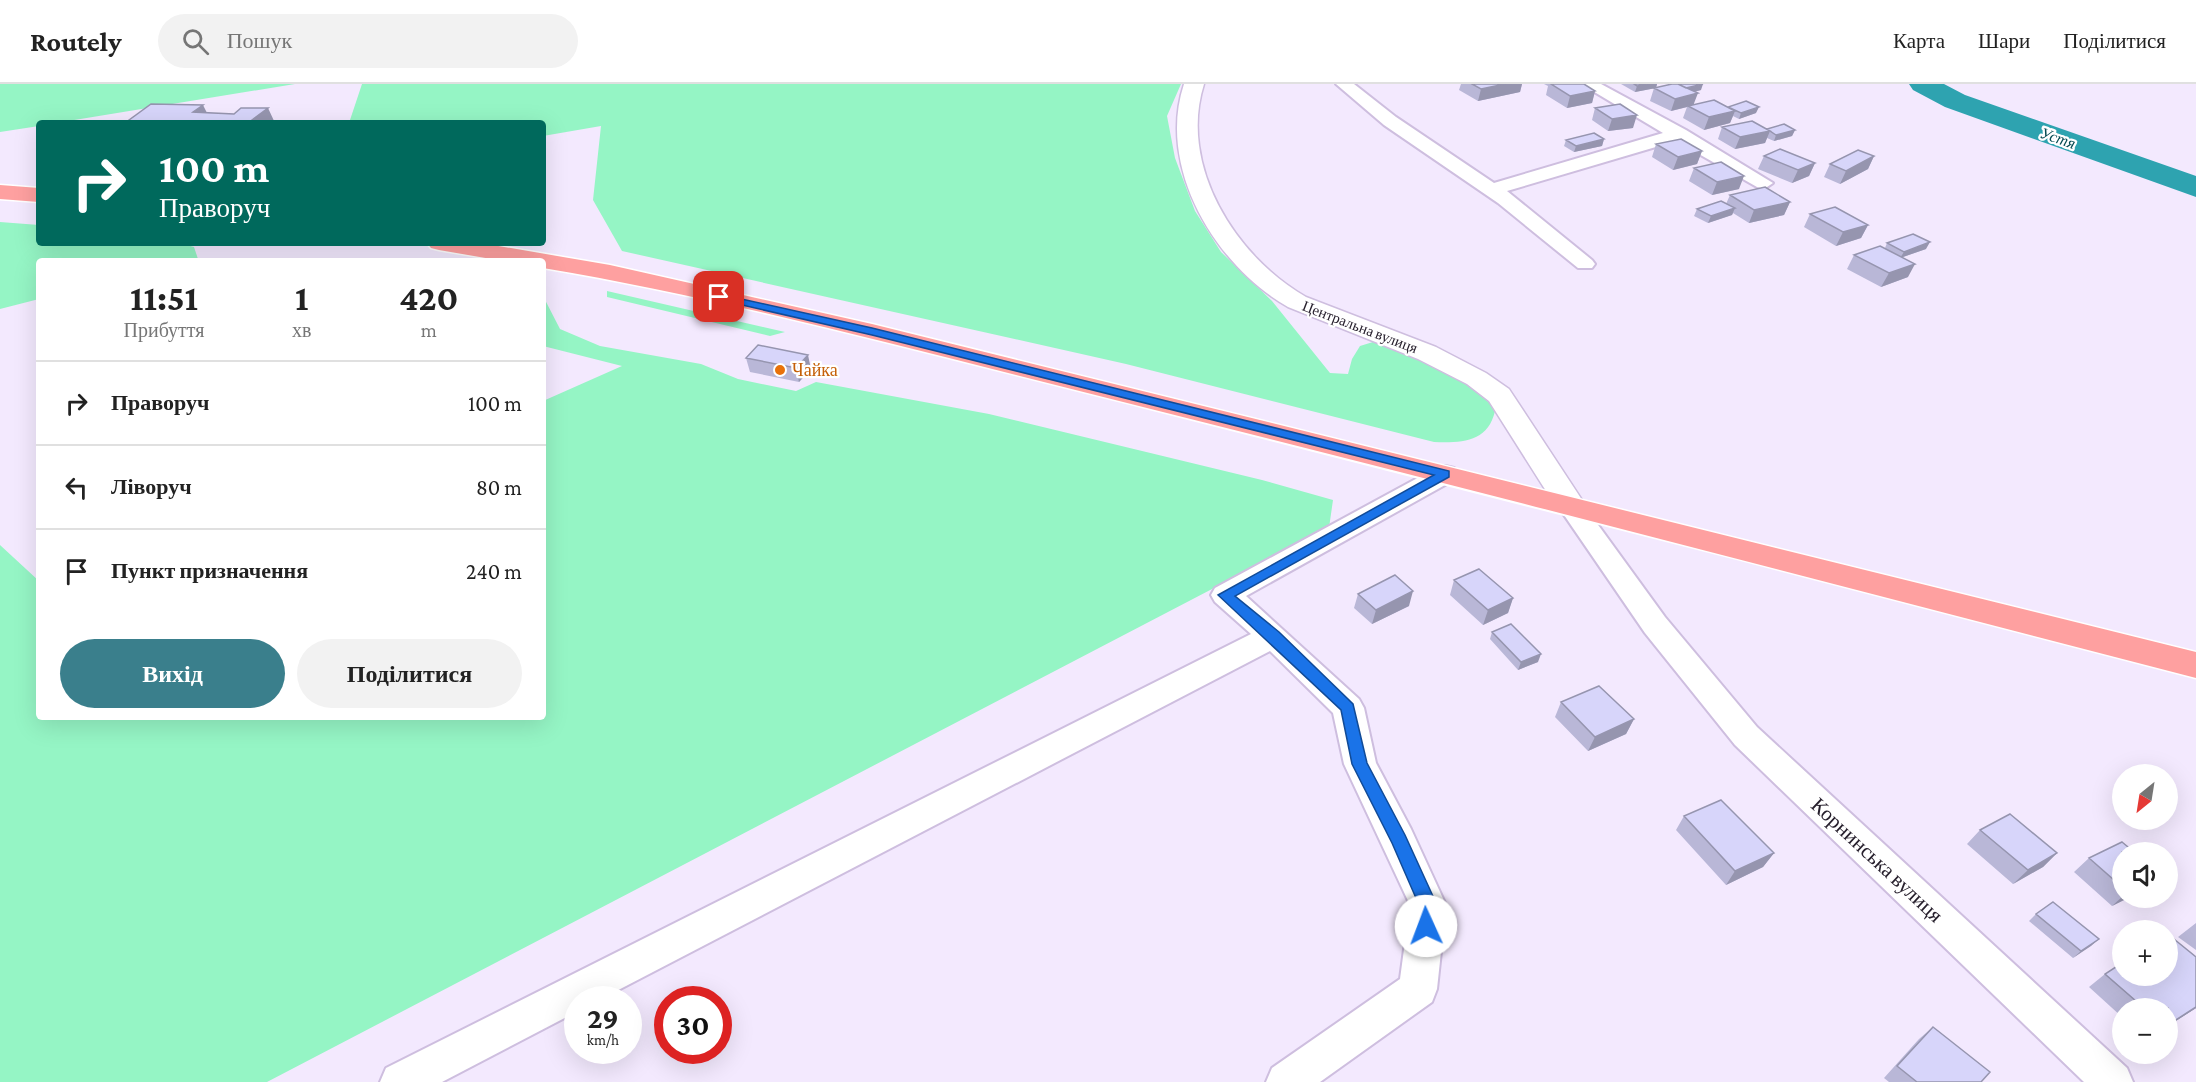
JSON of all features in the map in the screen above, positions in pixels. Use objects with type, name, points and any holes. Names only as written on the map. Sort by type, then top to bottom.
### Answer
[{"type":"highway","points":[[0,192],[36,195]]},
{"type":"highway","points":[[457,246],[527,258]]},
{"type":"highway","points":[[546,261],[610,272],[872,332],[2196,664]]},
{"type":"street","name":"Центральна вулиця","points":[[1194,84],[1184,119],[1187,146],[1202,193],[1230,244],[1261,276],[1294,302],[1432,354],[1468,373],[1501,397],[1571,506]]},
{"type":"street","points":[[1589,84],[1764,183]]},
{"type":"street","points":[[1355,86],[1390,121],[1491,190],[1585,264]]},
{"type":"street","points":[[1491,190],[1680,134]]},
{"type":"street","points":[[1286,1082],[1418,989],[1428,905],[1400,840],[1359,764],[1348,708],[1274,636],[1225,595],[1445,474]]},
{"type":"street","name":"Корнинська вулиця","points":[[1571,506],[1655,625],[1746,736],[2113,1082]]},
{"type":"street","points":[[400,1082],[1274,636]]},
{"type":"green space","points":[[0,84],[295,84],[74,120],[36,120],[36,126],[0,132]]},
{"type":"green space","points":[[362,84],[1181,84],[1167,116],[1175,158],[1195,211],[1221,252],[1272,301],[1330,373],[1348,374],[1352,359],[1360,346],[1373,342],[1411,355],[1453,374],[1485,395],[1495,411],[1492,421],[1480,435],[1464,441],[1434,442],[1126,364],[622,251],[593,200],[601,126],[546,135],[546,120],[350,120]]},
{"type":"green space","points":[[0,222],[36,225],[36,246],[190,246],[194,247],[198,258],[36,258],[36,300],[0,309]]},
{"type":"green space","points":[[607,291],[785,332],[770,336],[607,297]]},
{"type":"green space","points":[[546,302],[560,329],[600,346],[701,364],[738,379],[796,391],[816,382],[989,414],[1262,480],[1333,500],[1329,528],[267,1082],[0,1082],[0,545],[36,578],[36,720],[546,720],[546,400],[622,366],[546,347]]},
{"type":"building","points":[[1472,84],[1505,84],[1481,89]]},
{"type":"building","points":[[1551,84],[1584,84],[1595,91],[1570,96]]},
{"type":"building","points":[[1678,84],[1698,93],[1675,99],[1654,88]]},
{"type":"building","points":[[1678,84],[1703,84],[1686,88]]},
{"type":"building","points":[[1714,100],[1735,111],[1709,117],[1688,106]]},
{"type":"building","points":[[1746,101],[1759,107],[1741,113],[1728,107]]},
{"type":"building","points":[[151,104],[203,105],[193,112],[234,114],[241,108],[268,108],[252,120],[129,120]]},
{"type":"building","points":[[1620,104],[1637,115],[1612,119],[1595,108]]},
{"type":"building","points":[[1752,121],[1770,131],[1740,137],[1722,127]]},
{"type":"building","points":[[1784,124],[1795,130],[1776,135],[1767,129]]},
{"type":"building","points":[[1594,133],[1604,139],[1576,146],[1566,140]]},
{"type":"building","points":[[1681,139],[1702,151],[1678,157],[1656,144]]},
{"type":"building","points":[[1780,149],[1815,163],[1798,170],[1764,156]]},
{"type":"building","points":[[1858,150],[1874,156],[1846,171],[1830,164]]},
{"type":"building","points":[[1721,162],[1744,176],[1717,182],[1694,168]]},
{"type":"building","points":[[1765,187],[1790,202],[1754,210],[1730,195]]},
{"type":"building","points":[[1721,201],[1735,208],[1711,216],[1697,209]]},
{"type":"building","points":[[1835,207],[1868,225],[1843,232],[1810,214]]},
{"type":"building","points":[[1913,234],[1930,242],[1904,252],[1887,243]]},
{"type":"building","points":[[1880,246],[1915,264],[1889,273],[1854,255]]},
{"type":"building","points":[[758,345],[808,355],[796,368],[746,358]]},
{"type":"building","points":[[1479,569],[1513,598],[1488,610],[1454,580]]},
{"type":"building","points":[[1395,575],[1413,591],[1376,610],[1358,594]]},
{"type":"building","points":[[1511,624],[1541,654],[1521,662],[1492,632]]},
{"type":"building","points":[[1599,686],[1634,719],[1595,737],[1561,702]]},
{"type":"building","points":[[1721,800],[1774,853],[1735,871],[1684,816]]},
{"type":"building","points":[[2010,814],[2057,853],[2028,870],[1980,830]]},
{"type":"building","points":[[2112,847],[2112,878],[2089,858]]},
{"type":"building","points":[[2053,902],[2099,939],[2081,951],[2036,914]]},
{"type":"building","points":[[2178,942],[2196,957],[2196,1007],[2178,1019],[2178,998],[2133,998],[2119,986],[2178,986]]},
{"type":"building","points":[[2112,969],[2112,980],[2105,974]]},
{"type":"building","points":[[1933,1027],[1990,1072],[1981,1082],[1917,1082],[1897,1066]]},
{"type":"waterway","name":"Устя","points":[[1923,84],[1955,101],[2196,187]]},
{"type":"place","name":"Чайка","points":[[780,370]]},
{"type":"route","points":[[719,297],[872,332],[1445,474],[1225,595],[1274,636],[1348,708],[1359,764],[1400,840],[1428,905],[1426,926]]}]
